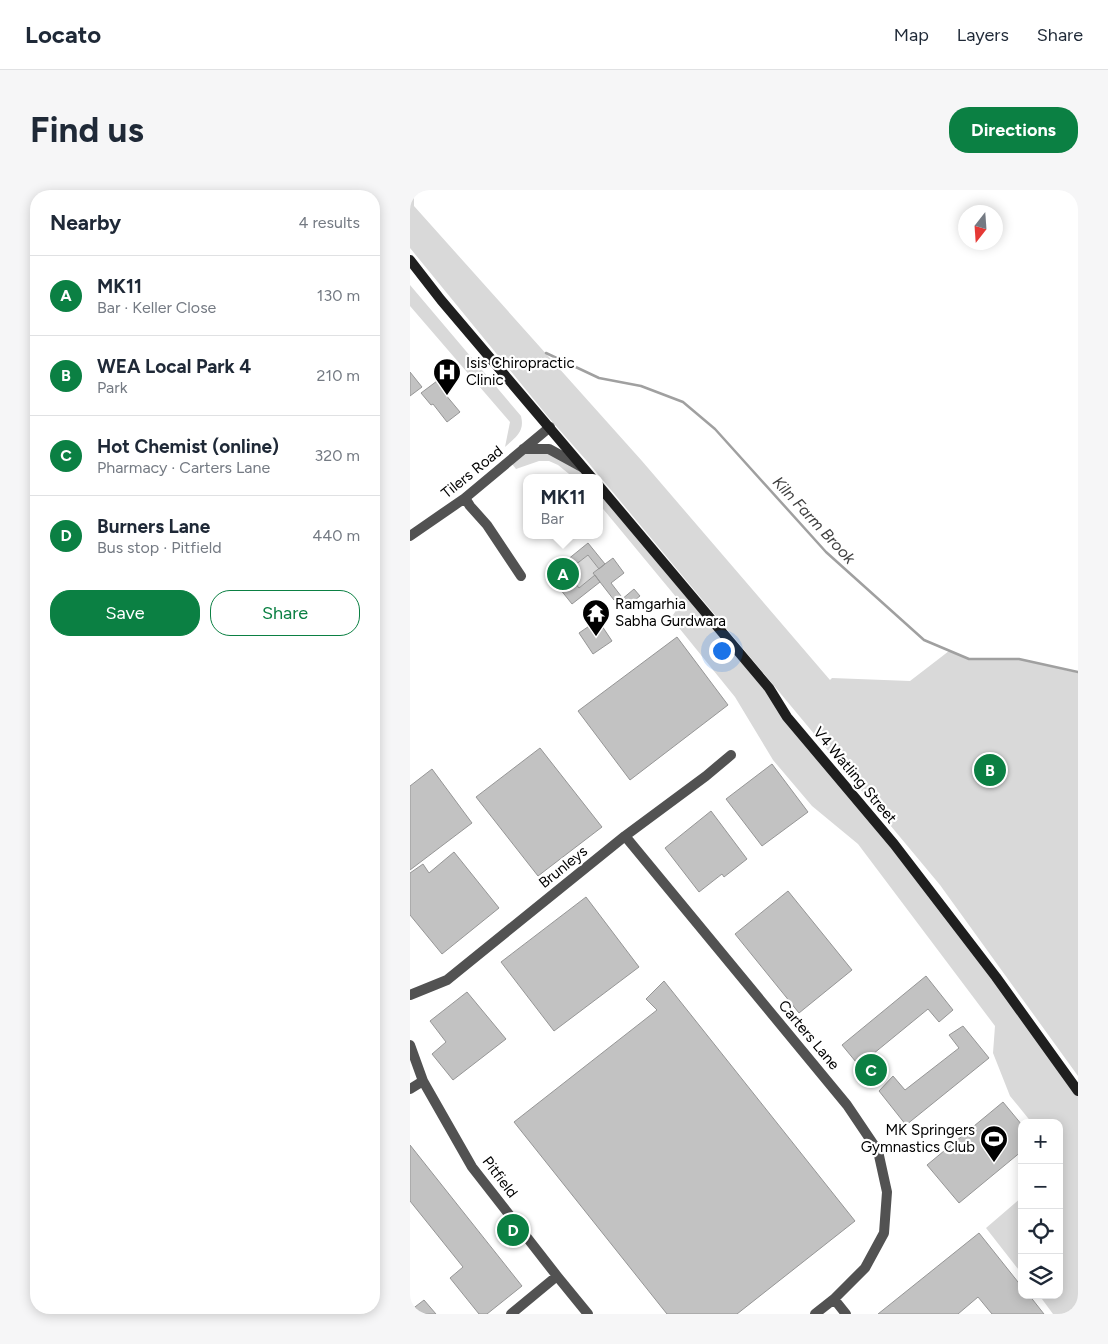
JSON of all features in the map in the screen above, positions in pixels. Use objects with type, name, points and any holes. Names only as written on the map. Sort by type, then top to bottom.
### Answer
[{"type":"street","points":[[410,260],[441,300],[588,474]]},
{"type":"street","name":"Tilers Road","points":[[410,536],[465,498],[550,427]]},
{"type":"street","points":[[522,449],[548,449],[583,468]]},
{"type":"street","name":"V4 Watling Street","points":[[603,491],[769,688],[787,717],[894,844],[996,978],[1078,1091]]},
{"type":"street","points":[[465,498],[487,525],[521,576]]},
{"type":"street","name":"Brunleys","points":[[410,995],[447,980],[625,836],[706,776],[731,755]]},
{"type":"street","name":"Carters Lane","points":[[625,836],[847,1105],[878,1150],[887,1192],[884,1233],[866,1268],[834,1299],[815,1314]]},
{"type":"street","name":"Pitfield","points":[[410,1045],[423,1081],[472,1167],[588,1314]]},
{"type":"street","points":[[410,1090],[423,1081]]},
{"type":"street","points":[[511,1314],[557,1276]]},
{"type":"street","points":[[834,1299],[846,1314]]},
{"type":"shaded area","points":[[410,190],[414,190],[414,206],[642,461],[830,680],[832,678],[910,681],[949,651],[969,659],[1019,659],[1078,673],[1078,1076],[940,885],[603,480],[603,474],[598,474],[549,418],[410,248]]},
{"type":"shaded area","points":[[410,285],[521,416],[521,430],[505,447],[510,422],[410,306]]},
{"type":"shaded area","points":[[523,449],[549,449],[586,474],[569,474],[558,465],[549,461],[539,461],[516,469],[509,460]]},
{"type":"shaded area","points":[[603,491],[894,844],[1078,1091],[1078,1314],[1053,1314],[1042,1299],[1063,1299],[1063,1119],[1029,1119],[1010,1096],[993,1053],[995,1026],[858,844],[812,806],[773,760],[735,697],[671,618],[681,603],[603,509]]},
{"type":"shaded area","points":[[588,555],[599,569],[593,573],[595,575],[579,588],[566,572]]},
{"type":"shaded area","points":[[1018,1200],[1018,1269],[986,1228]]},
{"type":"building","points":[[410,372],[422,387],[410,396]]},
{"type":"building","points":[[437,381],[460,412],[447,422],[433,404],[431,405],[421,393]]},
{"type":"building","points":[[588,543],[605,564],[599,569],[588,555],[566,572],[579,588],[595,575],[600,582],[572,604],[556,584],[563,578],[556,569]]},
{"type":"building","points":[[613,558],[624,573],[611,583],[621,596],[614,600],[593,573]]},
{"type":"building","name":"Ramgarhia Sabha Gurdwara","points":[[634,589],[640,596],[626,607],[621,600]]},
{"type":"building","name":"Ramgarhia Sabha Gurdwara","points":[[598,620],[612,641],[593,654],[579,633]]},
{"type":"building","points":[[677,637],[728,705],[630,780],[578,711]]},
{"type":"building","points":[[540,748],[602,827],[538,876],[476,797]]},
{"type":"building","points":[[772,764],[808,812],[762,846],[726,799]]},
{"type":"building","points":[[432,769],[472,823],[410,870],[410,786]]},
{"type":"building","points":[[711,811],[747,859],[724,877],[722,874],[699,892],[665,848]]},
{"type":"building","points":[[454,852],[499,908],[442,954],[410,915],[410,873],[423,864],[429,873]]},
{"type":"building","points":[[788,891],[852,970],[799,1013],[735,934]]},
{"type":"building","points":[[586,897],[639,967],[554,1031],[501,962]]},
{"type":"building","points":[[926,976],[953,1010],[939,1022],[928,1009],[873,1054],[884,1067],[870,1079],[842,1045]]},
{"type":"building","points":[[664,981],[855,1221],[737,1314],[667,1314],[514,1122],[657,1010],[646,999]]},
{"type":"building","points":[[467,992],[506,1039],[453,1080],[432,1054],[446,1042],[430,1021]]},
{"type":"building","points":[[963,1026],[989,1058],[906,1125],[879,1091],[893,1076],[905,1090],[959,1048],[949,1035]]},
{"type":"building","points":[[1003,1102],[1018,1120],[1018,1154],[959,1203],[927,1165]]},
{"type":"building","points":[[410,1145],[522,1286],[487,1314],[479,1314],[450,1278],[463,1267],[410,1201]]},
{"type":"building","points":[[979,1233],[1018,1282],[1018,1299],[1032,1299],[1044,1314],[992,1314],[978,1297],[958,1314],[878,1314]]},
{"type":"building","points":[[424,1300],[436,1314],[410,1314],[410,1308],[411,1310]]},
{"type":"waterway","name":"Kiln Farm Brook","points":[[546,353],[599,378],[641,386],[683,402],[715,429],[826,552],[924,640],[969,659],[1019,659],[1078,672]]},
{"type":"place","name":"Isis Chiropractic Clinic","points":[[447,396]]},
{"type":"place","name":"MK11","points":[[563,574]]},
{"type":"place","name":"Ramgarhia Sabha Gurdwara","points":[[596,637]]},
{"type":"place","name":"WEA Local Park 4","points":[[990,770]]},
{"type":"place","name":"Hot Chemist (online)","points":[[871,1070]]},
{"type":"place","name":"MK Springers Gymnastics Club","points":[[994,1163]]},
{"type":"place","name":"Burners Lane","points":[[513,1230]]}]
